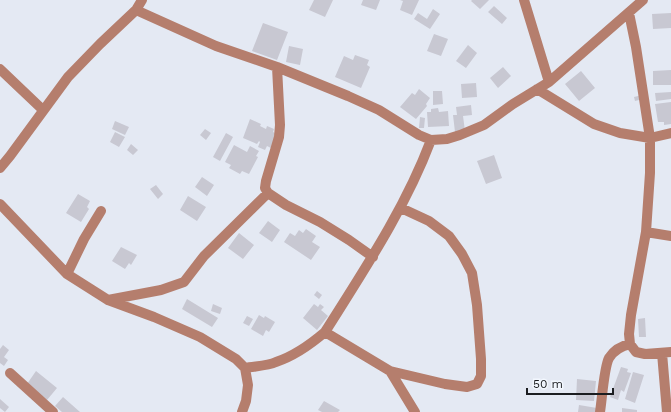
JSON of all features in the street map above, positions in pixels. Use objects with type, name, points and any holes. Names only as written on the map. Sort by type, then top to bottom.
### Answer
[{"type":"street","points":[[0,168],[68,77],[136,10],[142,0]]},
{"type":"street","points":[[524,0],[549,82]]},
{"type":"street","points":[[136,10],[216,46],[277,67],[379,110],[419,135],[431,140],[447,139],[484,125],[549,82],[643,0]]},
{"type":"street","points":[[629,13],[636,47],[650,138],[650,173],[646,232],[629,334],[630,344],[636,352],[645,354],[666,353],[667,412]]},
{"type":"street","points":[[277,67],[280,131],[265,188],[268,193],[286,205],[320,222],[373,257]]},
{"type":"street","points":[[0,70],[43,110]]},
{"type":"street","points":[[537,89],[594,124],[620,133],[650,138],[671,133]]},
{"type":"street","points":[[245,368],[276,362],[288,357],[314,341],[325,332],[389,230],[424,160],[431,140]]},
{"type":"street","points":[[108,300],[161,290],[184,282],[204,256],[268,193]]},
{"type":"street","points":[[0,204],[67,274],[108,300],[154,317],[200,337],[236,359],[245,368],[248,385],[246,401],[242,412]]},
{"type":"street","points":[[325,332],[390,371],[445,384],[467,387],[477,384],[481,376],[481,352],[478,311],[472,273],[462,254],[449,236],[429,221],[401,208]]},
{"type":"street","points":[[67,274],[84,239],[101,211]]},
{"type":"street","points":[[646,232],[671,236]]},
{"type":"street","points":[[600,412],[608,359],[614,351],[622,346],[630,344]]},
{"type":"street","points":[[390,371],[415,412]]},
{"type":"street","points":[[10,373],[53,412]]},
{"type":"building","points":[[314,0],[333,0],[325,17],[309,10]]},
{"type":"building","points":[[363,0],[380,0],[376,10],[361,5]]},
{"type":"building","points":[[400,0],[419,0],[412,15],[400,10],[403,1]]},
{"type":"building","points":[[489,0],[480,9],[471,1]]},
{"type":"building","points":[[494,6],[507,18],[502,24],[488,12]]},
{"type":"building","points":[[433,9],[440,14],[430,29],[414,19],[418,13],[427,19]]},
{"type":"building","points":[[671,13],[671,28],[653,29],[652,14]]},
{"type":"building","points":[[263,23],[288,32],[277,60],[252,51]]},
{"type":"building","points":[[434,34],[448,39],[441,56],[427,51]]},
{"type":"building","points":[[468,45],[477,53],[466,68],[456,61]]},
{"type":"building","points":[[289,46],[303,49],[300,65],[286,62]]},
{"type":"building","points":[[355,55],[369,60],[367,65],[370,67],[361,88],[335,77],[344,56],[353,60]]},
{"type":"building","points":[[503,67],[511,76],[498,88],[490,78]]},
{"type":"building","points":[[671,70],[671,85],[653,85],[653,71]]},
{"type":"building","points":[[581,71],[595,88],[579,101],[565,84]]},
{"type":"building","points":[[476,83],[477,97],[462,98],[461,84]]},
{"type":"building","points":[[419,89],[430,98],[426,104],[427,106],[416,119],[400,107],[412,93],[415,95]]},
{"type":"building","points":[[433,91],[442,91],[443,104],[433,105]]},
{"type":"building","points":[[671,92],[671,99],[656,101],[655,93]]},
{"type":"building","points":[[642,95],[643,99],[635,101],[634,97]]},
{"type":"building","points":[[671,102],[671,124],[664,125],[664,122],[658,122],[655,104]]},
{"type":"building","points":[[471,105],[472,115],[463,116],[465,131],[455,132],[453,115],[457,115],[456,107]]},
{"type":"building","points":[[438,108],[439,112],[448,111],[449,126],[428,127],[427,112],[431,112],[431,109]]},
{"type":"building","points":[[420,117],[425,118],[424,128],[419,128]]},
{"type":"building","points":[[250,119],[261,124],[260,126],[266,129],[267,126],[274,129],[273,132],[277,134],[271,148],[267,146],[265,150],[258,147],[259,141],[257,144],[243,138]]},
{"type":"building","points":[[115,121],[129,127],[125,135],[112,129]]},
{"type":"building","points":[[205,129],[211,133],[206,140],[200,135]]},
{"type":"building","points":[[115,132],[125,137],[119,147],[110,142]]},
{"type":"building","points":[[226,133],[233,137],[220,161],[213,157]]},
{"type":"building","points":[[131,144],[138,150],[133,155],[127,150]]},
{"type":"building","points":[[234,145],[247,152],[250,146],[259,151],[256,156],[258,157],[249,174],[242,171],[240,174],[229,168],[231,165],[225,162]]},
{"type":"building","points":[[494,155],[502,178],[486,184],[477,161]]},
{"type":"building","points":[[202,177],[214,185],[207,196],[195,187]]},
{"type":"building","points":[[156,185],[163,194],[158,199],[150,189]]},
{"type":"building","points":[[78,194],[90,201],[87,207],[89,209],[81,222],[66,213]]},
{"type":"building","points":[[188,196],[206,207],[197,221],[180,210]]},
{"type":"building","points":[[268,221],[280,230],[272,242],[259,233]]},
{"type":"building","points":[[306,229],[316,236],[312,242],[320,247],[311,260],[284,242],[290,233],[295,236],[299,230],[303,233]]},
{"type":"building","points":[[239,233],[254,245],[243,259],[228,248]]},
{"type":"building","points":[[121,247],[137,255],[131,265],[129,263],[125,269],[112,261]]},
{"type":"building","points":[[317,291],[322,295],[319,299],[314,295]]},
{"type":"building","points":[[187,299],[218,318],[212,327],[182,309]]},
{"type":"building","points":[[213,304],[222,308],[220,314],[211,311]]},
{"type":"building","points":[[314,304],[318,307],[320,304],[324,307],[321,310],[328,316],[317,330],[303,318]]},
{"type":"building","points":[[259,315],[264,318],[265,316],[275,322],[269,332],[266,330],[263,336],[251,329]]},
{"type":"building","points":[[247,316],[253,319],[249,326],[243,323]]},
{"type":"building","points":[[645,318],[646,337],[639,337],[638,319]]},
{"type":"building","points":[[3,345],[9,350],[4,357],[8,360],[4,366],[0,363],[0,349]]},
{"type":"building","points":[[621,367],[628,369],[627,372],[631,373],[624,392],[621,390],[618,400],[610,397]]},
{"type":"building","points":[[36,371],[57,388],[47,400],[27,384]]},
{"type":"building","points":[[633,372],[644,375],[635,403],[625,399]]},
{"type":"building","points":[[577,379],[596,381],[594,401],[576,400]]},
{"type":"building","points":[[63,397],[80,412],[62,412],[55,406]]},
{"type":"building","points":[[0,399],[9,407],[5,412],[0,408]]},
{"type":"building","points":[[324,401],[340,410],[338,412],[322,412],[318,410]]},
{"type":"building","points":[[579,405],[597,408],[596,412],[578,412]]},
{"type":"building","points":[[622,408],[637,410],[637,412],[622,412]]}]
